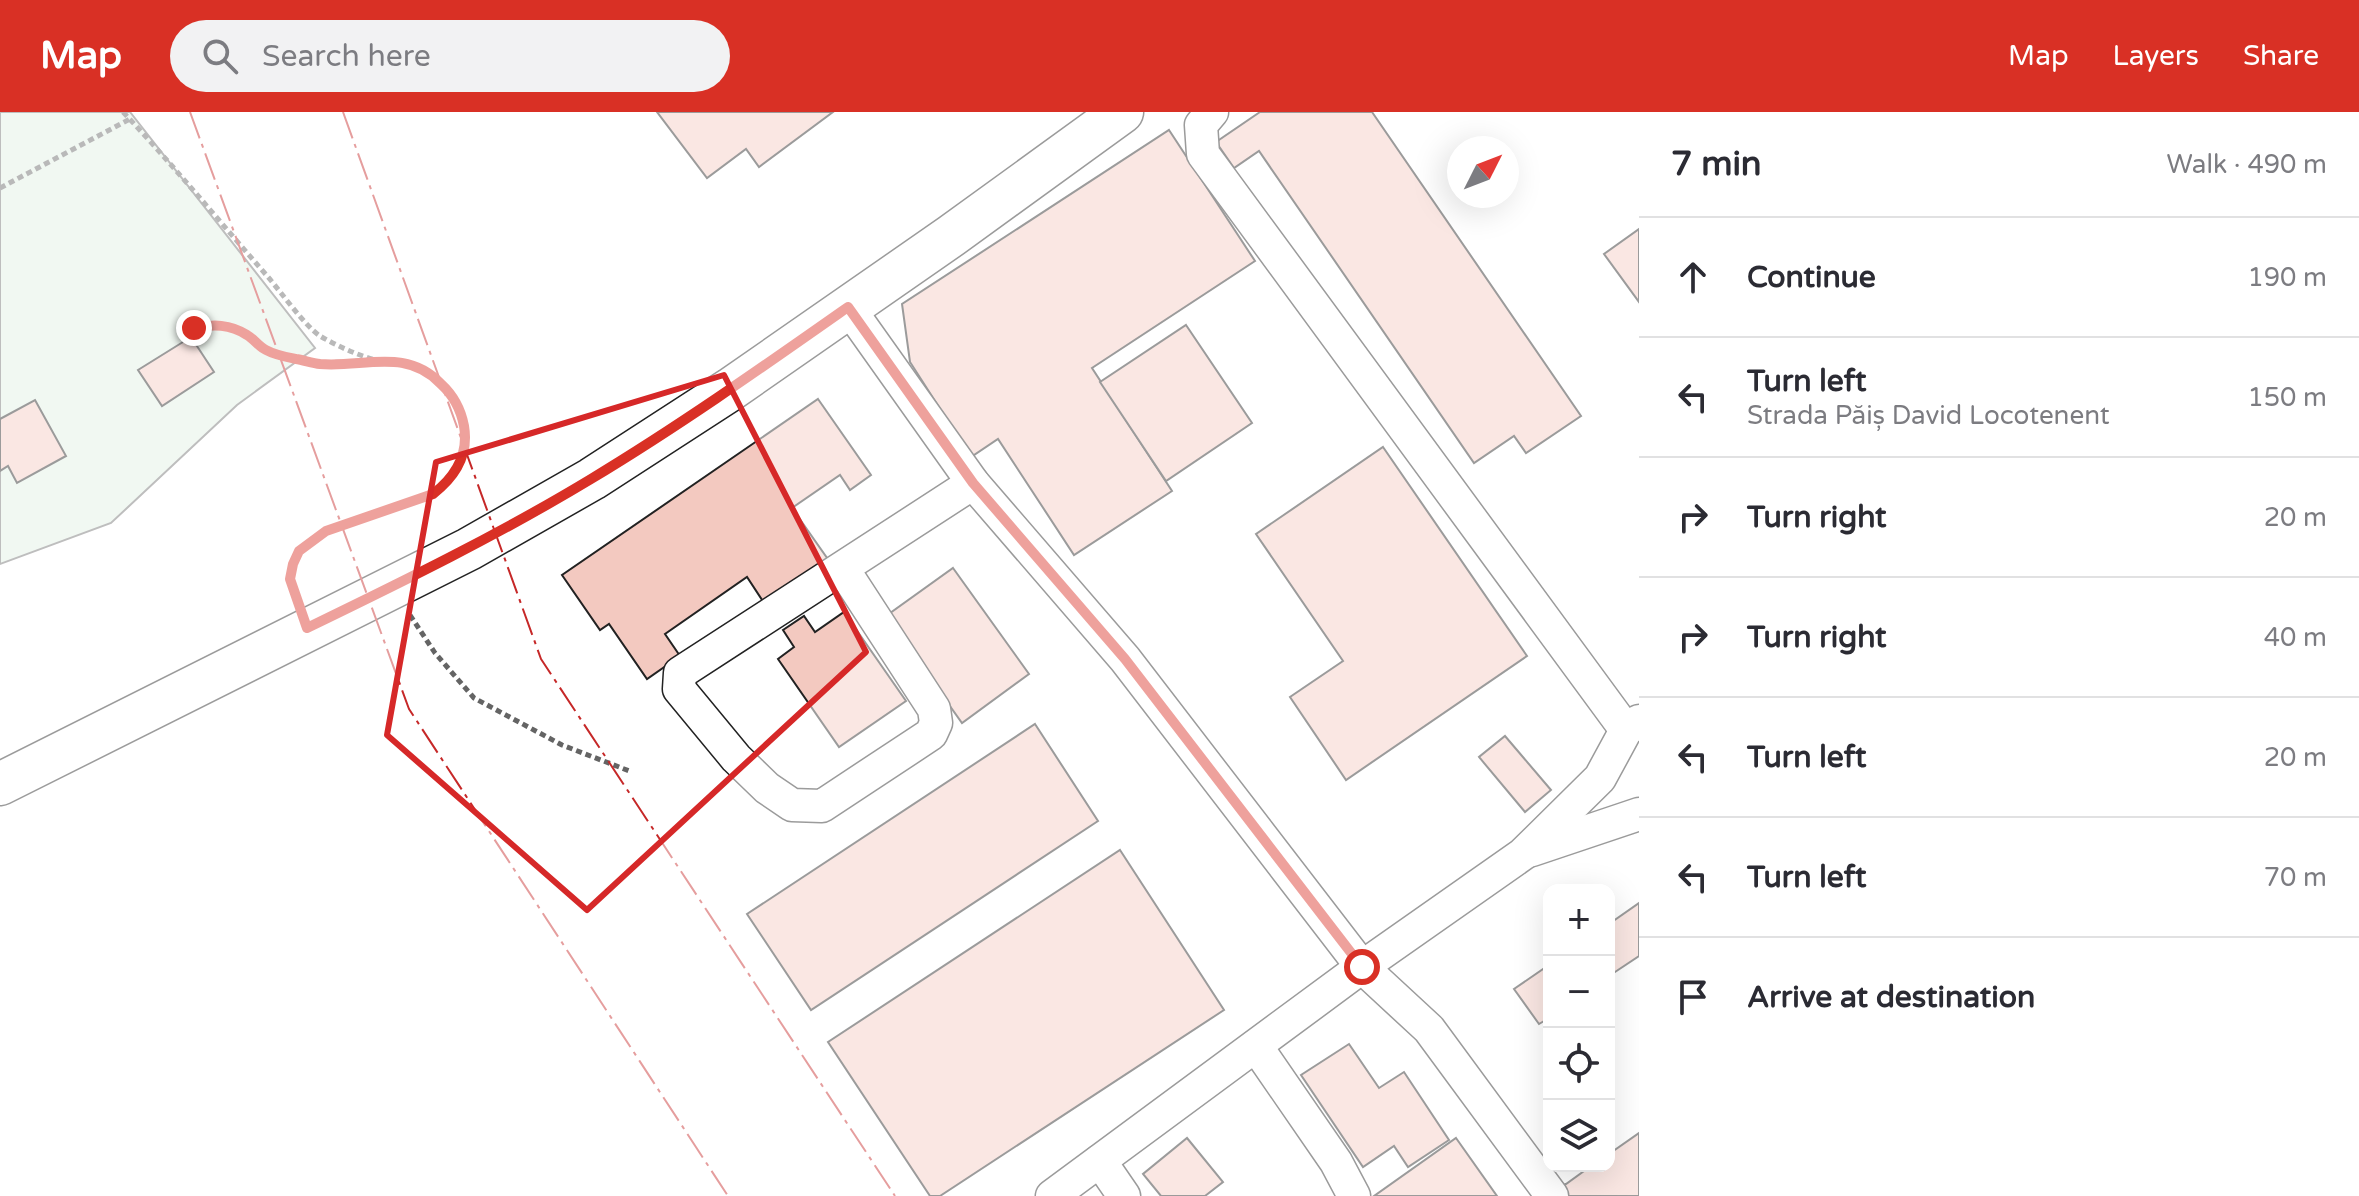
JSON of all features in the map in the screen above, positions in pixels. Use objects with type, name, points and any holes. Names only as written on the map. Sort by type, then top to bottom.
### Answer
[{"type":"main road","points":[[0,784],[469,549],[592,479],[731,389],[1122,112]]},
{"type":"lane","points":[[1052,1196],[1362,967],[1523,854],[1600,778],[1632,726],[1203,154],[1201,125],[1212,112]]},
{"type":"lane","points":[[848,307],[973,483],[1125,659],[1362,967],[1429,1029],[1552,1196]]},
{"type":"lane","points":[[843,569],[934,709],[936,723],[931,734],[822,806],[792,805],[767,788],[736,758],[679,689],[680,673],[973,483]]},
{"type":"lane","points":[[1523,854],[1639,814]]},
{"type":"lane","points":[[1256,1046],[1336,1162],[1354,1196]]},
{"type":"lane","points":[[1100,1161],[1124,1196]]},
{"type":"path","points":[[123,112],[318,334],[377,360]]},
{"type":"path","points":[[0,188],[130,119]]},
{"type":"path","points":[[194,328],[211,324],[228,327],[247,335],[266,350],[320,364],[377,360],[416,365],[432,374],[450,392],[462,417],[465,434],[463,455],[445,485],[433,494],[326,531],[299,551],[290,579],[296,634]]},
{"type":"path","points":[[393,586],[435,653],[474,698],[562,745],[632,772]]},
{"type":"highlighted area","points":[[724,375],[866,652],[587,910],[387,735],[436,462]]},
{"type":"green space","points":[[0,112],[130,112],[315,348],[237,405],[111,523],[0,564]]},
{"type":"building","points":[[657,112],[833,112],[759,167],[746,149],[707,178]]},
{"type":"building","points":[[1260,112],[1372,112],[1581,416],[1526,453],[1514,436],[1474,463],[1259,151],[1234,168],[1216,142]]},
{"type":"building","points":[[1169,130],[1255,261],[1092,368],[1172,491],[1074,555],[998,439],[971,457],[910,362],[902,304]]},
{"type":"building","points":[[1639,229],[1639,302],[1604,254]]},
{"type":"building","points":[[1186,325],[1252,423],[1166,481],[1100,382]]},
{"type":"building","points":[[191,337],[214,372],[162,406],[138,370]]},
{"type":"building","points":[[818,399],[871,475],[850,490],[840,475],[792,508],[832,565],[768,609],[747,577],[665,634],[680,656],[647,679],[609,624],[600,630],[562,575]]},
{"type":"building","points":[[35,400],[66,456],[17,483],[8,466],[0,471],[0,419]]},
{"type":"building","points":[[1383,447],[1527,656],[1346,780],[1290,697],[1343,661],[1256,534]]},
{"type":"building","points":[[953,568],[1029,674],[962,723],[886,616]]},
{"type":"building","points":[[844,612],[906,701],[839,747],[778,659],[794,647],[783,630],[804,616],[815,632]]},
{"type":"building","points":[[1035,724],[1098,821],[811,1010],[747,914]]},
{"type":"building","points":[[1505,736],[1551,790],[1525,812],[1479,757]]},
{"type":"building","points":[[1120,850],[1224,1010],[940,1196],[930,1196],[828,1042]]},
{"type":"building","points":[[1639,903],[1639,956],[1615,972],[1615,956],[1615,920]]},
{"type":"building","points":[[1543,969],[1543,1022],[1539,1024],[1514,989]]},
{"type":"building","points":[[1349,1044],[1379,1088],[1404,1072],[1449,1140],[1408,1167],[1394,1146],[1363,1167],[1301,1075]]},
{"type":"building","points":[[1639,1133],[1639,1196],[1560,1196],[1554,1188],[1583,1172],[1615,1172],[1615,1150]]},
{"type":"building","points":[[1187,1138],[1223,1182],[1205,1196],[1161,1196],[1143,1174]]},
{"type":"building","points":[[1456,1138],[1497,1196],[1374,1196]]},
{"type":"power","points":[[190,112],[409,709],[728,1196]]},
{"type":"power","points":[[343,112],[541,659],[895,1196]]},
{"type":"route","points":[[194,328],[211,324],[228,327],[247,335],[266,350],[320,364],[377,360],[416,365],[432,374],[450,392],[462,417],[465,434],[463,455],[445,485],[433,494],[326,531],[299,551],[290,579],[307,628],[469,549],[592,479],[731,389],[848,307],[973,483],[1125,659],[1362,967]]}]
